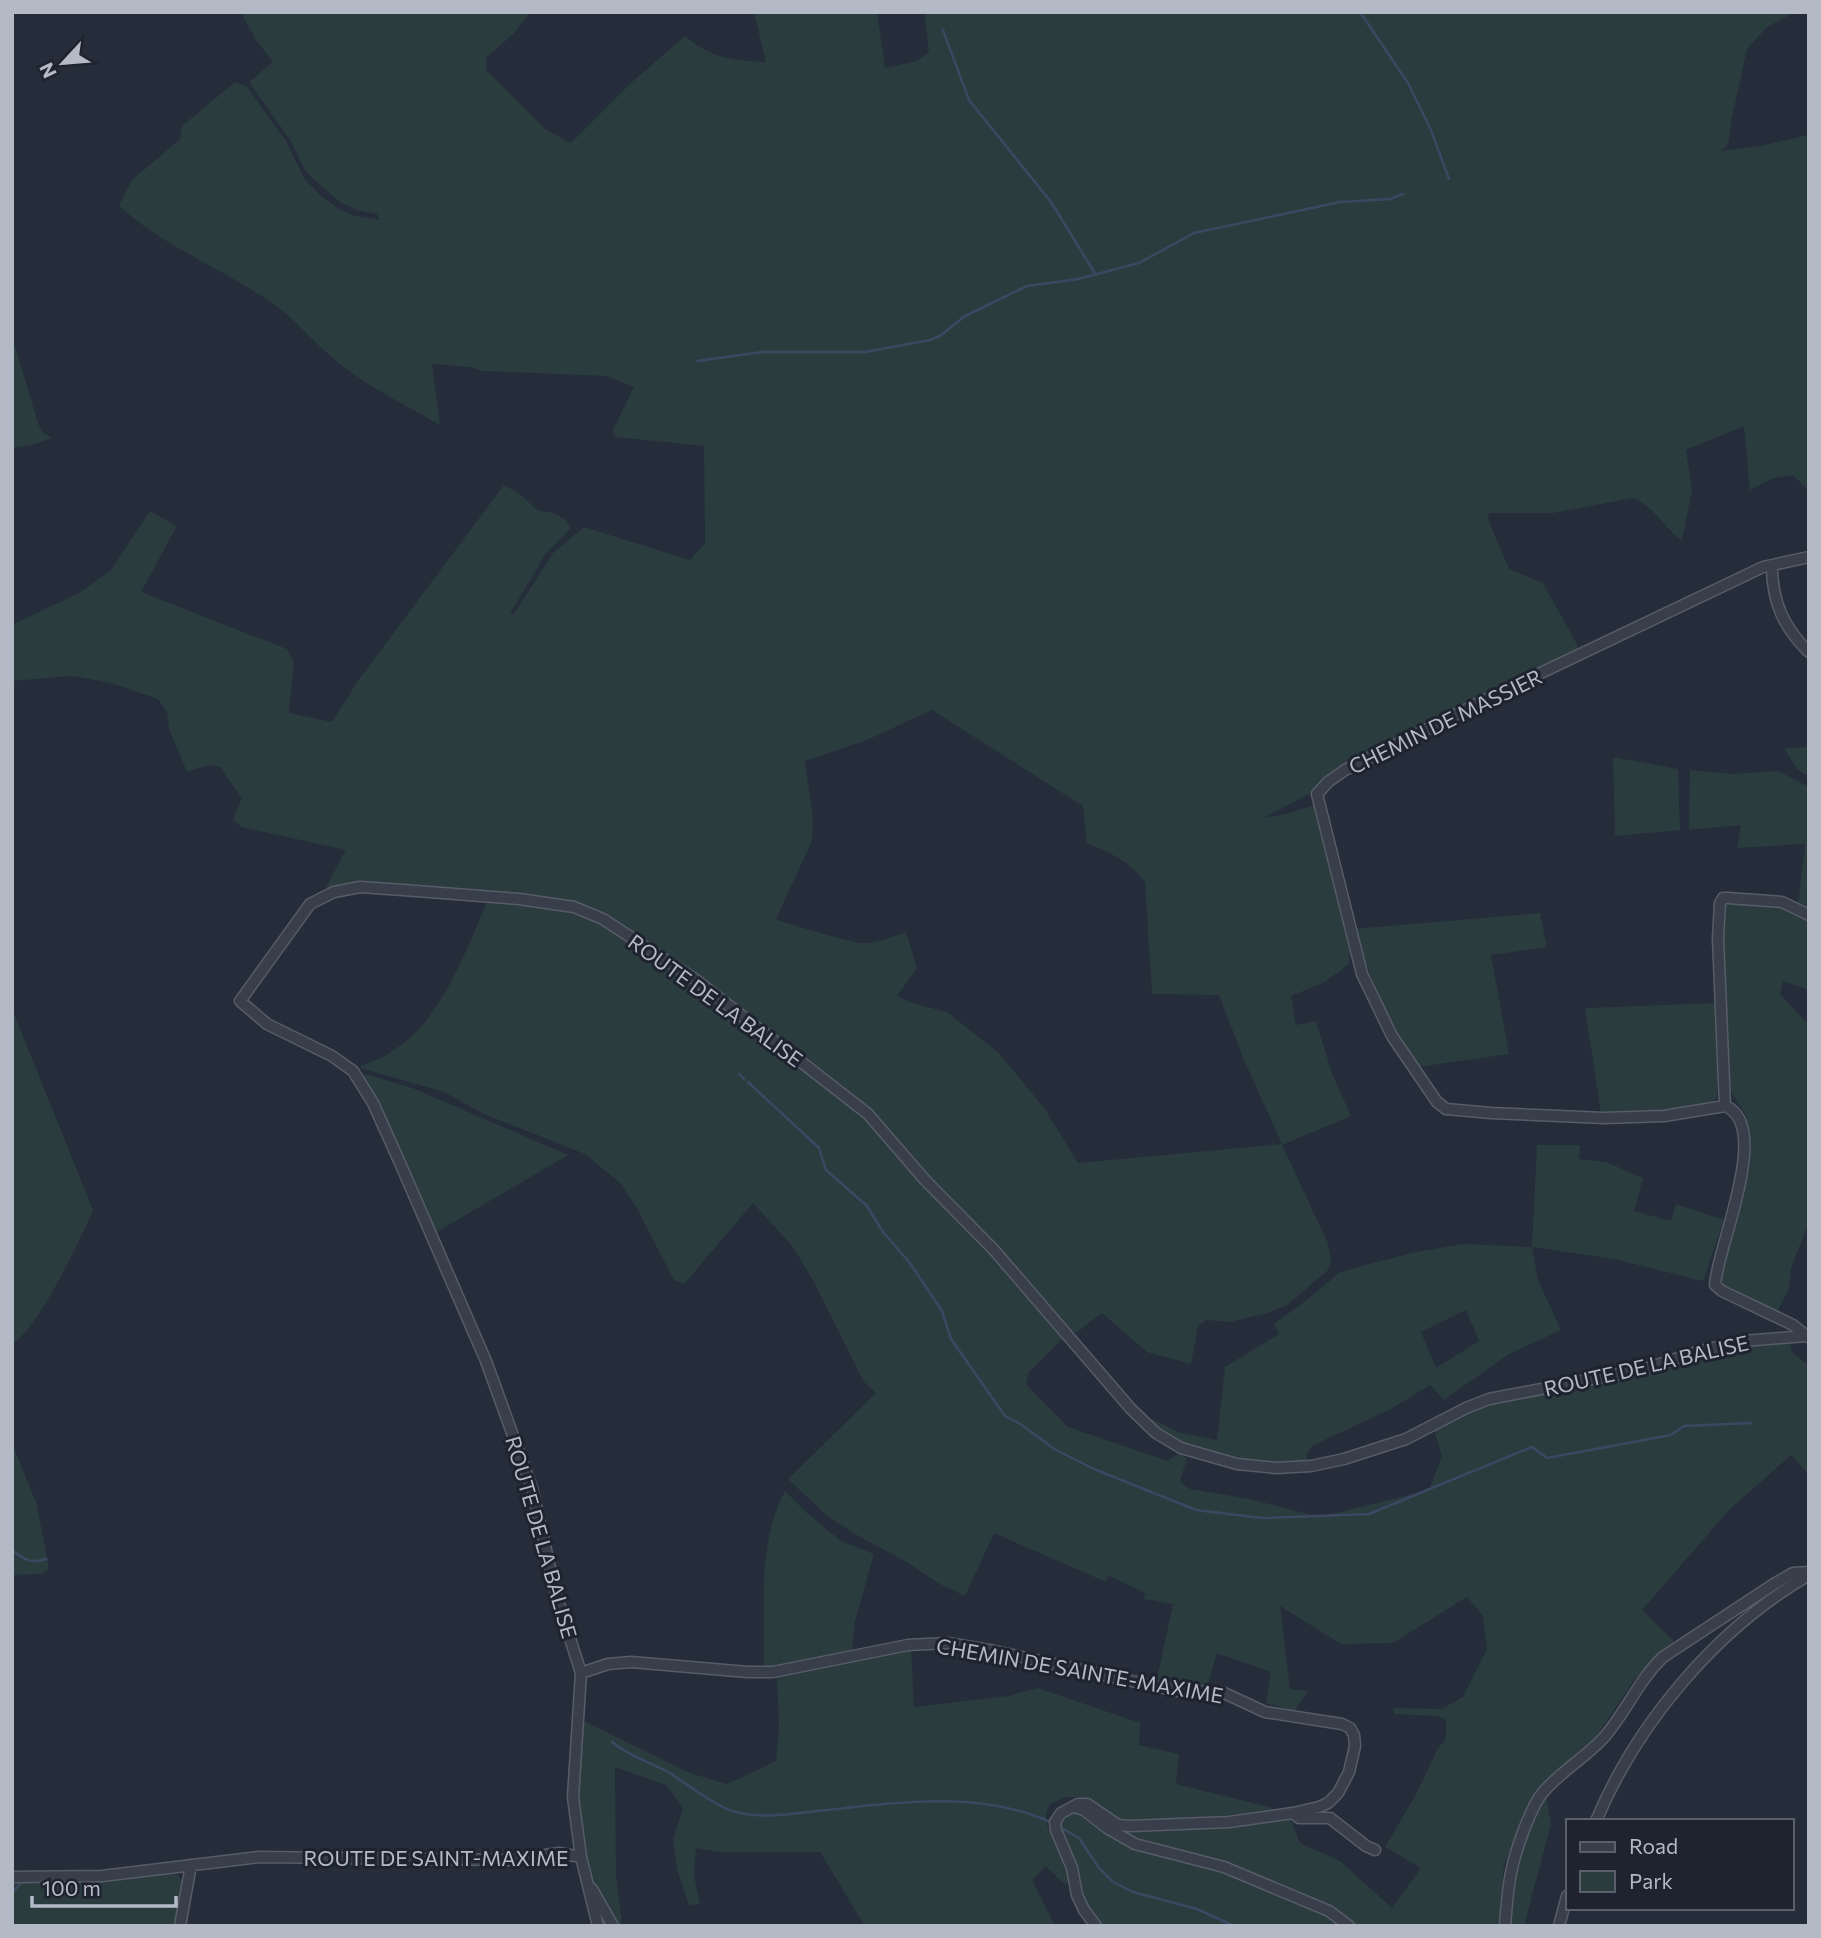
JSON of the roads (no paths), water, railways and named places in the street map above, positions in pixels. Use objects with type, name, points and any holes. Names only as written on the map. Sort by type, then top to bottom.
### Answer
[{"type":"street","name":"CHEMIN DE MASSIER","points":[[1724,1105],[1664,1116],[1605,1118],[1446,1109],[1437,1102],[1392,1036],[1362,974],[1317,794],[1345,770],[1428,728],[1763,568],[1809,557]]},
{"type":"street","points":[[1772,566],[1775,598],[1782,619],[1809,652]]},
{"type":"street","name":"ROUTE DE LA BALISE","points":[[580,1673],[556,1594],[532,1488],[498,1390],[373,1103],[346,1064],[267,1024],[240,1002],[310,904],[334,892],[360,887],[519,899],[573,907],[603,919],[658,954],[696,980],[869,1114],[925,1180],[994,1250],[1131,1409],[1156,1433],[1199,1455],[1237,1464],[1276,1468],[1311,1466],[1354,1456],[1406,1439],[1489,1399],[1645,1369],[1700,1351],[1743,1341],[1808,1337]]},
{"type":"street","points":[[1808,1337],[1793,1325],[1722,1291],[1715,1284],[1746,1151],[1736,1114],[1724,1105],[1718,938],[1720,903],[1723,898],[1782,902],[1809,915]]},
{"type":"street","points":[[1505,1926],[1508,1877],[1513,1857],[1545,1789],[1608,1734],[1648,1672],[1663,1657],[1793,1573],[1809,1573]]},
{"type":"street","points":[[1597,1819],[1631,1754],[1687,1677],[1737,1626],[1809,1573]]},
{"type":"street","name":"CHEMIN DE SAINTE-MAXIME","points":[[580,1673],[608,1664],[631,1662],[774,1672],[875,1650],[928,1642],[947,1643],[995,1651],[1177,1692],[1222,1692],[1265,1712],[1342,1724],[1350,1728],[1354,1735],[1355,1746],[1349,1772],[1338,1793],[1328,1803],[1319,1807],[1229,1822],[1131,1826],[1118,1825],[1087,1804],[1075,1807]]},
{"type":"street","points":[[580,1673],[573,1797],[581,1857]]},
{"type":"street","points":[[1096,1926],[1077,1895],[1072,1868],[1055,1826],[1061,1813],[1075,1807],[1135,1843],[1224,1867],[1329,1911],[1349,1926]]},
{"type":"street","points":[[1293,1813],[1299,1818],[1330,1818],[1375,1850]]},
{"type":"street","name":"ROUTE DE SAINT-MAXIME","points":[[12,1877],[102,1875],[259,1857],[511,1860],[559,1853],[581,1857],[598,1926]]},
{"type":"street","points":[[180,1926],[191,1865]]},
{"type":"street","points":[[587,1879],[613,1926]]},
{"type":"street","points":[[1559,1926],[1566,1900]]},
{"type":"waterway","points":[[1360,12],[1408,83],[1431,130],[1449,179]]},
{"type":"waterway","points":[[943,30],[969,100],[1051,202],[1096,275]]},
{"type":"waterway","points":[[697,361],[763,352],[865,352],[930,340],[940,336],[965,316],[1027,286],[1078,279],[1139,263],[1194,233],[1340,202],[1390,199],[1403,194]]},
{"type":"waterway","points":[[739,1074],[744,1079]]},
{"type":"waterway","points":[[748,1082],[819,1148],[826,1170],[867,1206],[942,1311],[951,1339],[1005,1416],[1054,1449],[1094,1469],[1196,1510],[1262,1518],[1369,1514],[1532,1447],[1547,1458],[1671,1435],[1684,1426],[1751,1423]]},
{"type":"waterway","points":[[12,1550],[28,1560],[46,1559]]},
{"type":"waterway","points":[[612,1742],[668,1772],[717,1804],[743,1814],[779,1815],[941,1801],[998,1806],[1052,1823]]},
{"type":"waterway","points":[[1058,1826],[1079,1838],[1099,1868],[1113,1882],[1133,1892],[1197,1909],[1234,1926]]},
{"type":"waterway","points":[[12,1893],[21,1883]]}]
